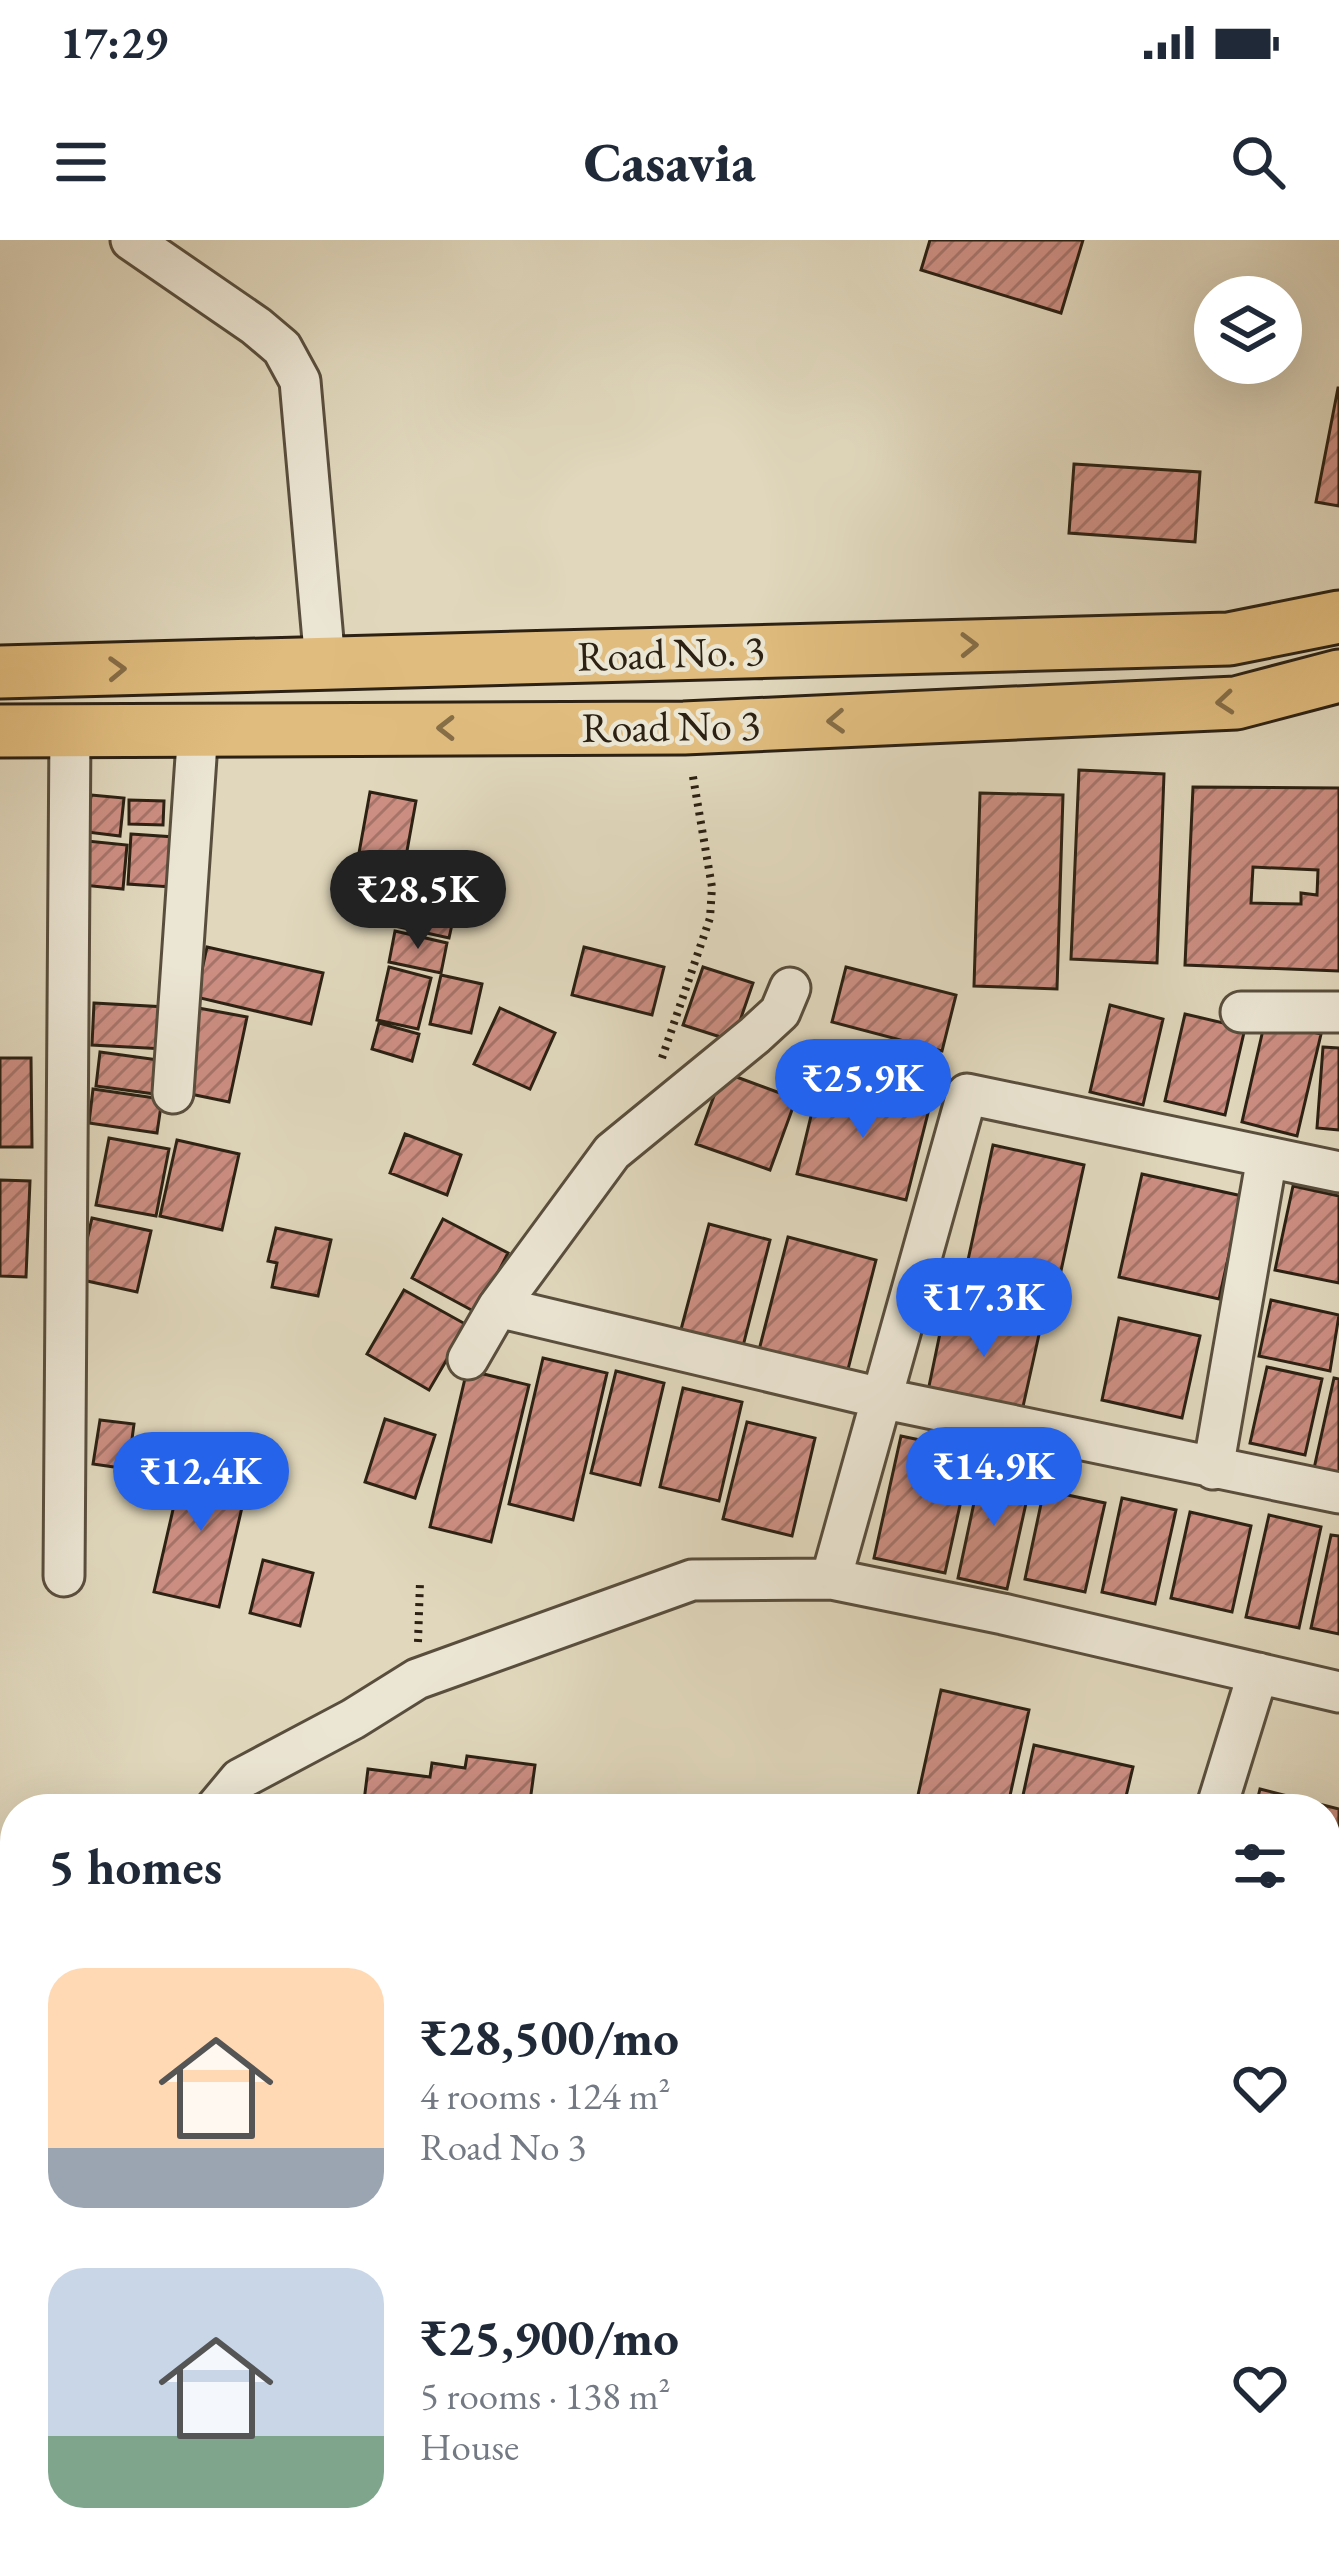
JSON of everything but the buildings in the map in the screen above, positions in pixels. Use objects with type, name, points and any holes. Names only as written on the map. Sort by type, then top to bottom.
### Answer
[{"type":"main road","name":"Road No. 3","points":[[0,672],[1229,639],[1339,617]]},
{"type":"main road","name":"Road No 3","points":[[0,730],[684,728],[1237,703],[1339,676]]},
{"type":"street","points":[[131,240],[282,348],[299,381],[325,662]]},
{"type":"street","points":[[173,1093],[197,728]]},
{"type":"street","points":[[64,1576],[70,731]]},
{"type":"street","points":[[468,1359],[498,1307],[612,1152],[780,1012],[790,988]]},
{"type":"street","points":[[1241,1012],[1339,1012]]},
{"type":"street","points":[[831,1579],[967,1094],[1339,1172]]},
{"type":"street","points":[[1213,1469],[1267,1157]]},
{"type":"street","points":[[498,1307],[884,1399],[1339,1493]]},
{"type":"street","points":[[227,1794],[240,1779],[417,1679],[692,1580],[831,1579],[1339,1692]]},
{"type":"street","points":[[1221,1794],[1258,1673]]},
{"type":"path","points":[[638,1131],[710,918],[712,887],[684,728]]},
{"type":"path","points":[[417,1679],[420,1582]]}]
